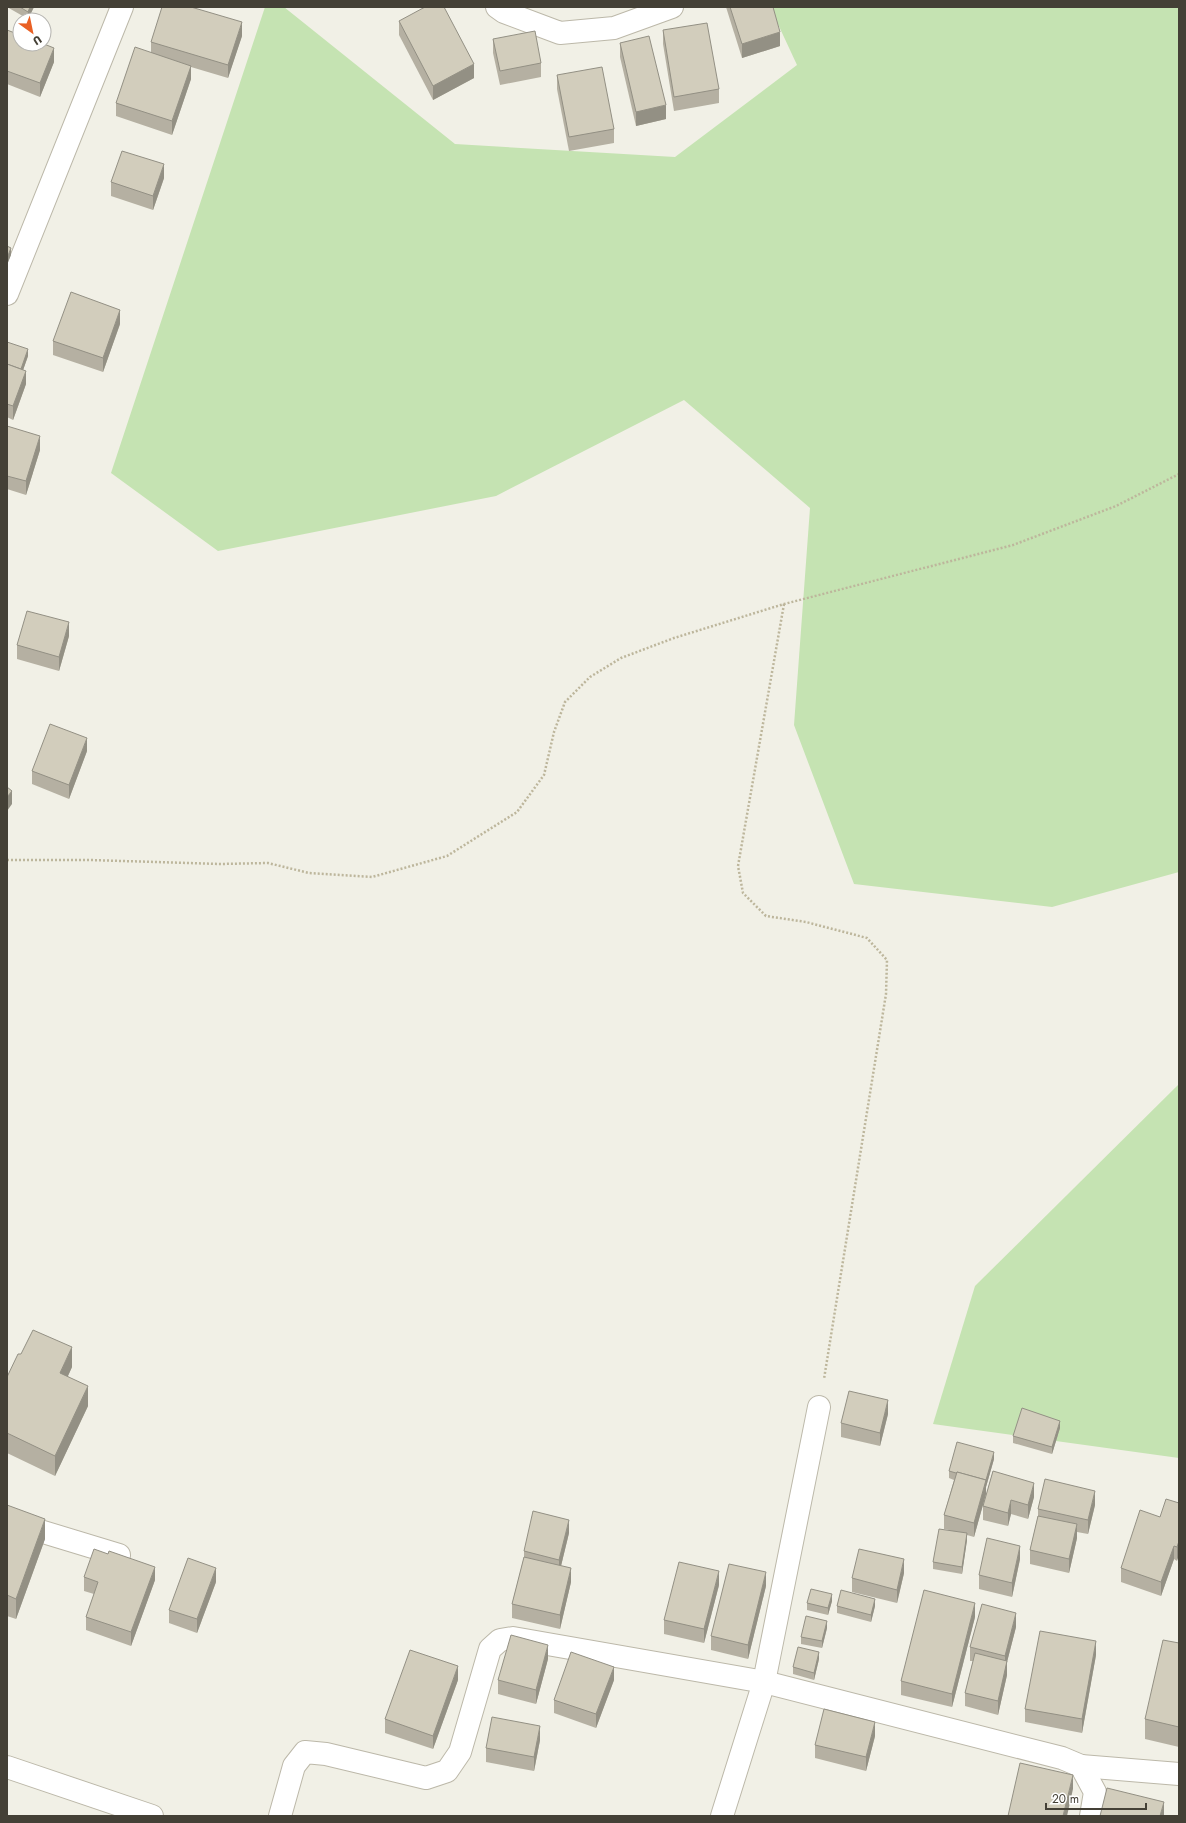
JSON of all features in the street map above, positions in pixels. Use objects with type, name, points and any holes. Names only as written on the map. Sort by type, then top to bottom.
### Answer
[{"type":"street","points":[[7,294],[122,7]]},
{"type":"street","points":[[497,7],[504,12],[560,33],[614,28],[672,7]]},
{"type":"street","points":[[722,1816],[764,1682],[819,1407]]},
{"type":"street","points":[[7,1521],[119,1555]]},
{"type":"street","points":[[280,1816],[294,1766],[305,1752],[326,1754],[426,1778],[446,1771],[460,1752],[490,1649],[500,1640],[513,1638],[764,1682],[1062,1758],[1080,1766],[1179,1774]]},
{"type":"street","points":[[1080,1766],[1095,1792],[1091,1816]]},
{"type":"street","points":[[7,1767],[152,1816]]},
{"type":"path","points":[[7,860],[90,860],[221,864],[268,863],[309,873],[372,877],[447,856],[517,812],[544,776],[554,732],[565,702],[590,677],[621,658],[668,640],[784,604],[1013,546],[1116,506],[1179,474]]},
{"type":"path","points":[[784,604],[738,866],[743,893],[766,916],[806,922],[867,938],[887,960],[886,994],[819,1407]]},
{"type":"green space","points":[[265,7],[284,7],[455,144],[675,157],[797,65],[770,7],[1179,7],[1179,872],[1052,907],[854,884],[794,725],[810,508],[684,400],[496,496],[218,551],[111,473]]},
{"type":"green space","points":[[1179,1084],[1179,1458],[933,1424],[975,1286]]},
{"type":"building","points":[[20,7],[30,7],[28,12]]},
{"type":"building","points":[[162,7],[191,7],[242,22],[228,65],[151,42]]},
{"type":"building","points":[[425,7],[444,7],[474,64],[433,86],[399,21]]},
{"type":"building","points":[[730,7],[773,7],[780,32],[742,44]]},
{"type":"building","points":[[707,23],[719,89],[674,97],[663,30]]},
{"type":"building","points":[[7,30],[12,32],[12,52],[52,52],[52,47],[54,48],[40,83],[7,71]]},
{"type":"building","points":[[535,31],[541,63],[500,71],[493,39]]},
{"type":"building","points":[[649,36],[666,105],[636,112],[620,43]]},
{"type":"building","points":[[135,47],[191,66],[172,121],[116,103]]},
{"type":"building","points":[[602,67],[614,129],[569,137],[557,75]]},
{"type":"building","points":[[122,151],[164,164],[153,196],[111,182]]},
{"type":"building","points":[[7,246],[11,248],[7,258]]},
{"type":"building","points":[[71,292],[120,310],[103,358],[53,341]]},
{"type":"building","points":[[7,342],[28,349],[21,369],[7,364]]},
{"type":"building","points":[[7,364],[26,371],[13,406],[7,404]]},
{"type":"building","points":[[7,426],[40,436],[26,481],[7,476]]},
{"type":"building","points":[[27,611],[69,622],[59,657],[17,645]]},
{"type":"building","points":[[50,724],[87,738],[69,785],[32,771]]},
{"type":"building","points":[[7,787],[12,791],[7,797]]},
{"type":"building","points":[[33,1330],[72,1347],[60,1373],[88,1386],[55,1456],[7,1433],[7,1377],[18,1354],[21,1354]]},
{"type":"building","points":[[849,1391],[888,1400],[880,1433],[841,1423]]},
{"type":"building","points":[[1022,1408],[1060,1421],[1052,1447],[1013,1436]]},
{"type":"building","points":[[957,1442],[994,1452],[986,1480],[949,1471]]},
{"type":"building","points":[[993,1471],[1034,1483],[1028,1505],[1011,1500],[1008,1513],[983,1506]]},
{"type":"building","points":[[957,1472],[986,1480],[974,1523],[944,1515]]},
{"type":"building","points":[[1045,1479],[1095,1491],[1088,1520],[1038,1509]]},
{"type":"building","points":[[1166,1499],[1179,1503],[1179,1541],[1177,1547],[1174,1546],[1161,1582],[1121,1568],[1140,1510],[1160,1517]]},
{"type":"building","points":[[7,1505],[45,1519],[16,1599],[7,1595]]},
{"type":"building","points":[[533,1511],[569,1520],[559,1560],[524,1551]]},
{"type":"building","points":[[1038,1516],[1077,1524],[1069,1559],[1030,1550]]},
{"type":"building","points":[[939,1529],[967,1533],[962,1567],[933,1562]]},
{"type":"building","points":[[987,1538],[1020,1546],[1012,1583],[979,1575]]},
{"type":"building","points":[[94,1549],[108,1554],[109,1551],[155,1567],[131,1632],[86,1617],[98,1582],[84,1577]]},
{"type":"building","points":[[859,1549],[904,1559],[897,1590],[852,1578]]},
{"type":"building","points":[[524,1557],[571,1568],[560,1615],[512,1604]]},
{"type":"building","points":[[188,1558],[216,1568],[197,1619],[169,1610]]},
{"type":"building","points":[[679,1562],[719,1571],[704,1629],[664,1620]]},
{"type":"building","points":[[729,1564],[766,1572],[748,1645],[711,1636]]},
{"type":"building","points":[[811,1589],[832,1594],[828,1608],[807,1603]]},
{"type":"building","points":[[841,1590],[875,1599],[871,1615],[837,1606]]},
{"type":"building","points":[[924,1590],[975,1603],[952,1694],[901,1681]]},
{"type":"building","points":[[982,1604],[1016,1613],[1005,1656],[970,1647]]},
{"type":"building","points":[[806,1616],[827,1621],[822,1641],[801,1637]]},
{"type":"building","points":[[1040,1631],[1096,1641],[1082,1719],[1025,1709]]},
{"type":"building","points":[[511,1635],[548,1645],[536,1690],[498,1680]]},
{"type":"building","points":[[1163,1640],[1179,1643],[1179,1727],[1145,1719]]},
{"type":"building","points":[[798,1647],[819,1652],[814,1673],[793,1667]]},
{"type":"building","points":[[410,1650],[458,1666],[433,1736],[385,1719]]},
{"type":"building","points":[[571,1652],[614,1667],[596,1714],[554,1700]]},
{"type":"building","points":[[975,1653],[1007,1661],[998,1701],[965,1693]]},
{"type":"building","points":[[824,1709],[875,1722],[866,1757],[815,1745]]},
{"type":"building","points":[[492,1717],[540,1726],[534,1757],[486,1748]]},
{"type":"building","points":[[1020,1763],[1073,1775],[1063,1816],[1008,1816]]},
{"type":"building","points":[[1107,1788],[1164,1802],[1160,1816],[1100,1816]]}]
